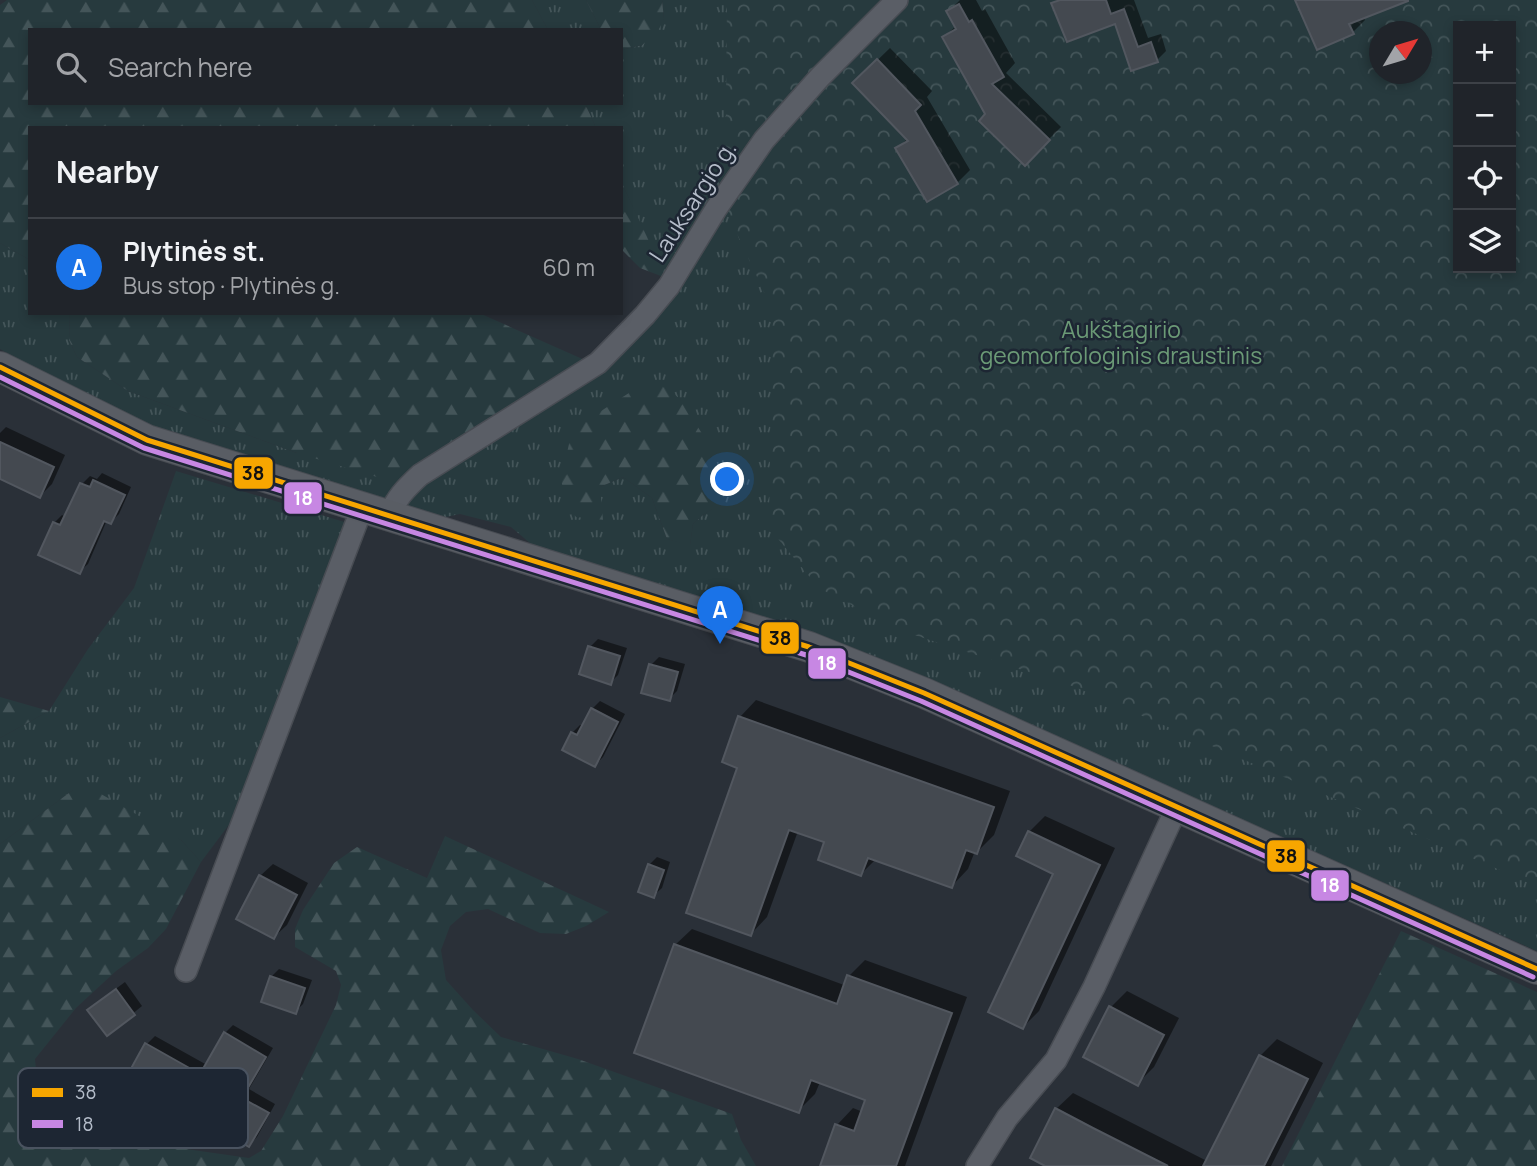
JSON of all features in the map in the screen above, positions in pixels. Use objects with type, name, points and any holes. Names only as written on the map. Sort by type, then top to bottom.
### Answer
[{"type":"main road","points":[[0,367],[148,440],[809,647],[924,693],[1537,969]]},
{"type":"street","name":"Lauksargio g.","points":[[186,971],[376,512],[393,504],[420,475],[597,363],[645,315],[669,286],[716,209],[764,140],[820,77],[897,0]]},
{"type":"street","points":[[977,1166],[1007,1118],[1056,1060],[1094,987],[1177,807]]},
{"type":"green space","points":[[7,0],[532,0],[547,28],[28,28],[28,105],[586,105],[595,126],[28,126],[28,259],[0,243],[0,5]]},
{"type":"green space","points":[[532,0],[586,0],[600,28],[547,28]]},
{"type":"green space","points":[[586,0],[662,0],[664,19],[658,31],[642,45],[623,50],[623,28],[600,28]]},
{"type":"green space","points":[[662,0],[735,0],[1537,885],[1537,951],[909,671],[537,549],[511,527],[460,514],[441,518],[174,435],[83,395],[0,349],[0,243],[28,259],[28,315],[70,315],[69,340],[77,357],[128,391],[297,453],[587,361],[665,278],[623,185],[623,126],[595,126],[586,105],[623,105],[623,50],[642,45],[664,19]],"holes":[[[680,399],[725,501],[693,524],[690,545],[667,539],[652,498],[623,477],[600,487]]]},
{"type":"green space","name":"Aukštagirio geomorfologinis draustinis","points":[[727,0],[1537,0],[1537,886],[1075,687],[899,630],[819,588],[769,528],[772,309],[725,208]]},
{"type":"green space","points":[[623,185],[666,278],[640,268],[623,251]]},
{"type":"green space","points":[[70,315],[484,315],[587,361],[397,483],[297,453],[128,391],[77,357],[69,340]]},
{"type":"green space","points":[[646,382],[659,382],[680,399],[708,443],[725,502],[693,524],[690,546],[667,539],[652,498],[623,477],[600,487],[603,520],[576,517],[566,504],[561,479],[569,444],[587,420]]},
{"type":"green space","points":[[176,471],[351,524],[237,814],[201,862],[181,840],[73,790],[0,844],[0,738],[49,711],[88,649],[134,588]]},
{"type":"green space","points":[[0,697],[49,711],[0,738]]},
{"type":"green space","points":[[73,790],[94,790],[181,840],[201,862],[166,929],[148,948],[116,971],[76,1008],[35,1059],[36,1068],[18,1068],[18,1148],[179,1148],[249,1158],[261,1151],[283,1116],[336,1005],[341,985],[336,971],[295,947],[295,929],[303,910],[334,863],[357,847],[427,878],[445,836],[609,912],[566,934],[540,933],[488,909],[466,912],[450,926],[441,950],[446,980],[473,1010],[501,1037],[578,1059],[732,1114],[741,1140],[756,1166],[0,1166],[0,844]]},
{"type":"green space","points":[[1401,931],[1537,992],[1537,1166],[1282,1166]]},
{"type":"building","points":[[1060,0],[1106,0],[1111,14],[1124,9],[1138,47],[1151,42],[1158,62],[1131,71],[1115,24],[1067,42],[1051,3]]},
{"type":"building","points":[[1295,0],[1408,1],[1349,24],[1354,34],[1317,50]]},
{"type":"building","points":[[959,4],[969,22],[972,20],[1004,77],[992,84],[1050,140],[1025,166],[979,121],[985,114],[942,37],[956,29],[946,11]]},
{"type":"building","points":[[877,59],[921,105],[915,111],[958,184],[927,202],[895,148],[908,141],[852,83]]},
{"type":"building","points":[[0,442],[54,467],[40,498],[0,479]]},
{"type":"building","points":[[93,480],[125,495],[111,524],[104,521],[80,574],[38,555],[53,522],[60,525],[80,483],[90,487]]},
{"type":"building","points":[[588,646],[620,656],[611,685],[579,674]]},
{"type":"building","points":[[649,664],[678,672],[670,701],[641,693]]},
{"type":"building","points":[[591,708],[618,722],[595,767],[562,750],[571,732],[577,735]]},
{"type":"building","points":[[738,716],[994,807],[977,854],[966,850],[952,888],[868,858],[861,876],[818,860],[824,842],[789,830],[751,936],[686,913],[737,768],[722,762]]},
{"type":"building","points":[[1028,831],[1100,865],[1023,1029],[988,1012],[1053,874],[1016,856]]},
{"type":"building","points":[[648,864],[664,870],[654,898],[638,892]]},
{"type":"building","points":[[259,875],[297,895],[274,939],[236,919]]},
{"type":"building","points":[[674,944],[837,1004],[847,975],[952,1013],[896,1166],[820,1166],[835,1124],[854,1131],[865,1100],[811,1080],[799,1113],[634,1053]]},
{"type":"building","points":[[270,976],[305,988],[296,1014],[261,1002]]},
{"type":"building","points":[[116,989],[135,1015],[107,1036],[87,1010]]},
{"type":"building","points":[[1109,1006],[1164,1035],[1138,1086],[1083,1057]]},
{"type":"building","points":[[224,1032],[266,1057],[248,1088],[248,1068],[203,1068]]},
{"type":"building","points":[[145,1043],[189,1068],[131,1068]]},
{"type":"building","points":[[1259,1055],[1308,1079],[1264,1166],[1203,1166]]},
{"type":"building","points":[[248,1101],[269,1113],[248,1146]]},
{"type":"building","points":[[1055,1108],[1168,1166],[1045,1166],[1030,1158]]},
{"type":"transit line","name":"38","points":[[0,367],[147,440],[809,647],[924,693],[1537,969]]},
{"type":"transit line","name":"18","points":[[0,377],[144,448],[806,655],[921,701],[1533,977]]},
{"type":"place","name":"Plytinės st.","points":[[720,644]]}]
